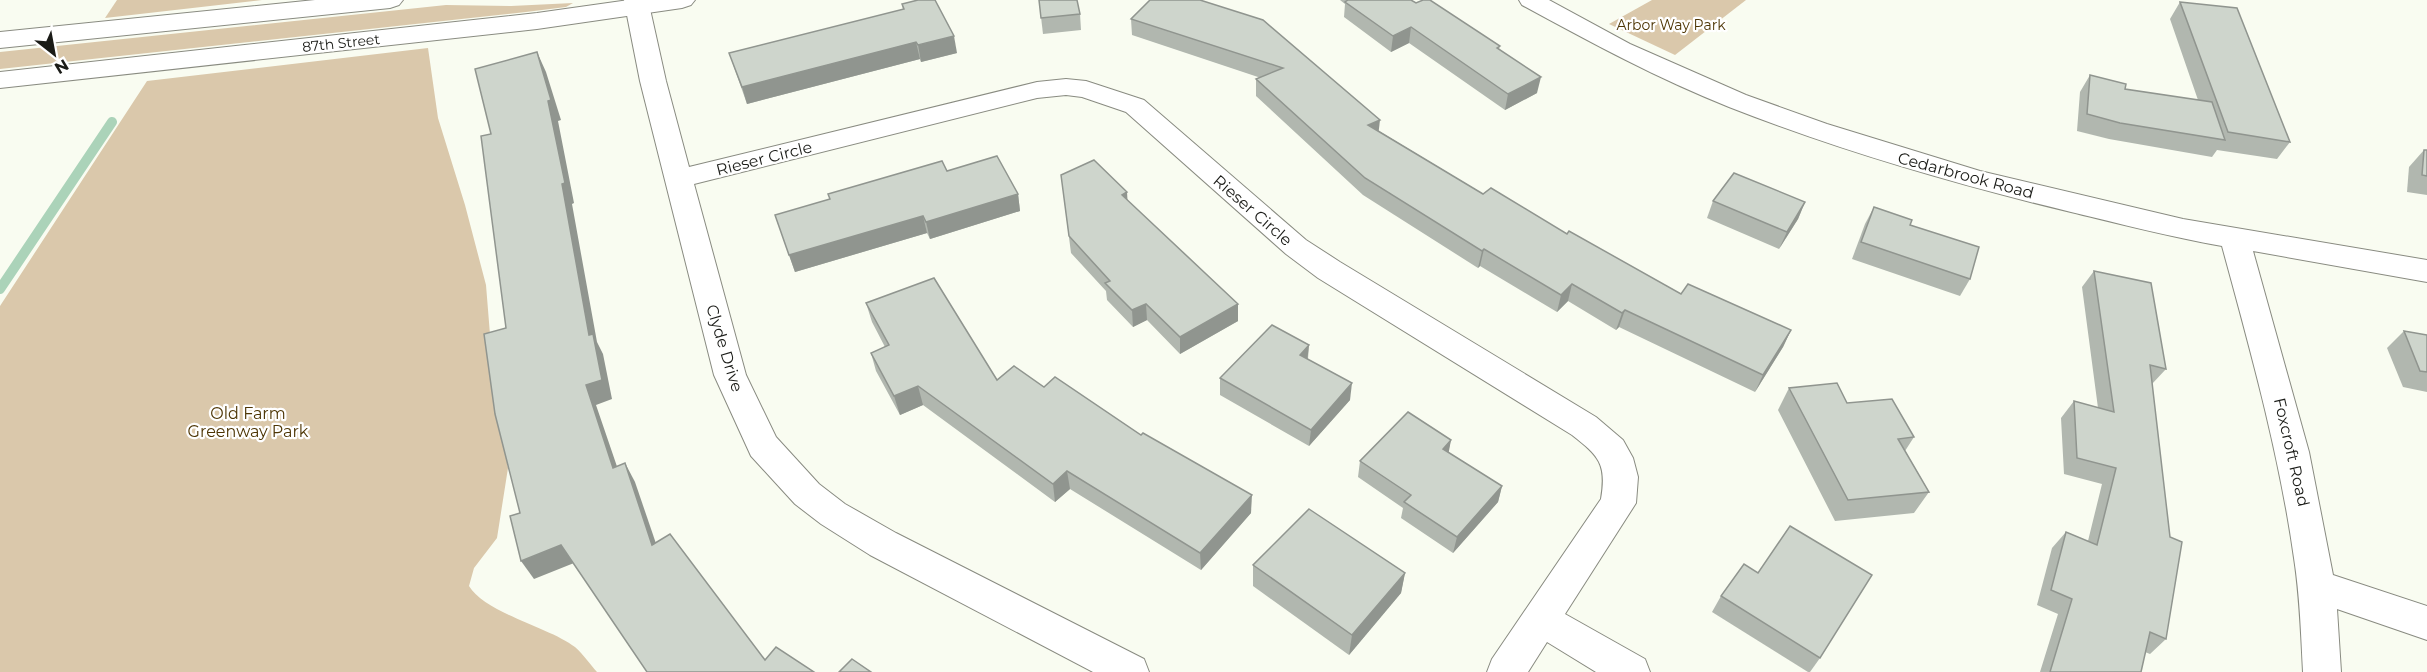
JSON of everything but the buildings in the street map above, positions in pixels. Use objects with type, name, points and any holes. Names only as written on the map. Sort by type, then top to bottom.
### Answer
[{"type":"street","points":[[0,40],[390,0]]},
{"type":"street","name":"87th Street","points":[[0,81],[354,42],[636,4],[682,0]]},
{"type":"street","name":"Cedarbrook Road","points":[[1531,0],[1621,49],[1737,101],[1816,130],[1977,180],[2183,229],[2427,271]]},
{"type":"street","name":"Clyde Drive","points":[[636,4],[678,179],[730,375],[763,446],[807,494],[833,514],[883,544],[1130,672]]},
{"type":"street","name":"Rieser Circle","points":[[678,179],[1037,90],[1066,87],[1086,89],[1135,106],[1304,253],[1605,441],[1618,460],[1622,480],[1618,503],[1541,619]]},
{"type":"street","name":"Foxcroft Road","points":[[2234,237],[2274,375],[2300,479],[2317,585],[2322,672]]},
{"type":"street","points":[[2317,585],[2427,623]]},
{"type":"street","points":[[1506,672],[1541,619],[1631,672]]},
{"type":"green space","points":[[117,0],[262,0],[105,18]]},
{"type":"green space","name":"Arbor Way Park","points":[[1652,0],[1746,0],[1675,55],[1609,24]]},
{"type":"green space","points":[[573,3],[566,7],[526,12],[0,69],[0,52],[446,5],[511,6]]},
{"type":"green space","name":"Old Farm Greenway Park","points":[[428,48],[438,118],[465,205],[486,285],[494,384],[508,468],[497,538],[474,568],[469,586],[477,596],[489,604],[575,647],[597,672],[0,672],[0,306],[147,81]]},
{"type":"waterway","points":[[0,289],[112,122]]}]
